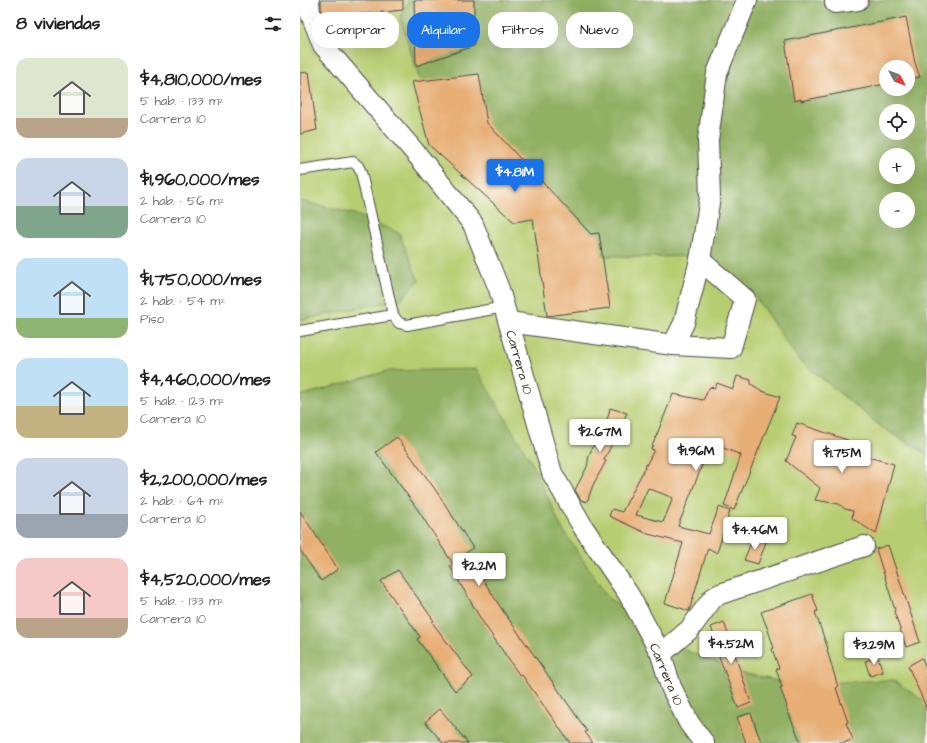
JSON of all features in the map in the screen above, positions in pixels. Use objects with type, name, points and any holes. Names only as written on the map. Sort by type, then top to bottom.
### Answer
[{"type":"street","name":"Carrera 10","points":[[309,0],[310,12],[323,45],[420,156],[473,224],[499,289],[552,473],[583,527],[629,595],[661,654],[671,687],[688,723],[704,743]]},
{"type":"street","points":[[673,345],[684,323],[700,260],[710,197],[708,140],[717,73],[747,0]]},
{"type":"street","points":[[835,3],[858,0]]},
{"type":"street","points":[[506,315],[673,345],[731,348],[746,299],[700,260]]},
{"type":"street","points":[[661,654],[690,628],[713,598],[720,594],[864,546]]},
{"type":"lane","points":[[300,170],[353,162],[358,166],[361,172],[393,316],[399,323],[407,325],[506,315]]},
{"type":"lane","points":[[300,331],[393,316]]},
{"type":"green space","points":[[300,0],[409,0],[400,17],[407,39],[407,48],[410,48],[425,96],[472,152],[565,254],[642,257],[708,256],[754,295],[798,359],[883,428],[927,454],[927,703],[921,700],[802,684],[791,684],[733,671],[723,665],[670,644],[608,598],[561,527],[532,463],[388,371],[300,396],[300,320],[401,299],[354,214],[300,201]]},
{"type":"green space","points":[[409,0],[927,0],[927,454],[883,428],[798,359],[754,295],[708,256],[642,257],[565,254],[472,152],[425,96],[410,48],[480,48],[480,12],[407,12],[407,39],[400,17]]},
{"type":"green space","points":[[300,201],[354,214],[399,233],[419,281],[401,299],[300,320]]},
{"type":"green space","points":[[476,369],[532,463],[561,527],[608,598],[669,644],[723,665],[733,671],[791,684],[893,680],[927,703],[927,743],[300,743],[300,396],[388,371]]},
{"type":"building","points":[[321,0],[403,0],[403,10],[384,12],[322,12]]},
{"type":"building","points":[[414,0],[474,0],[474,12],[414,12]]},
{"type":"building","points":[[906,17],[914,60],[879,60],[879,85],[801,101],[801,99],[794,101],[785,41]]},
{"type":"building","points":[[415,48],[468,48],[416,66]]},
{"type":"building","points":[[915,63],[920,77],[915,78]]},
{"type":"building","points":[[309,72],[317,130],[300,134],[300,73]]},
{"type":"building","points":[[479,74],[487,123],[591,234],[599,233],[610,308],[547,316],[533,219],[514,222],[429,145],[412,82]]},
{"type":"building","points":[[737,376],[751,380],[751,384],[762,391],[780,397],[734,510],[724,506],[741,455],[711,443],[678,526],[709,534],[719,507],[730,511],[717,553],[708,548],[689,611],[665,603],[683,543],[648,534],[609,516],[612,509],[622,512],[654,450],[651,449],[673,394],[703,400],[710,387],[715,388],[717,383],[733,389]],"holes":[[[648,488],[673,498],[663,522],[636,515]]]},
{"type":"building","points":[[610,408],[627,413],[604,460],[606,461],[593,485],[587,502],[581,500],[575,490],[587,467],[589,455],[608,417]]},
{"type":"building","points":[[797,423],[850,441],[845,451],[894,464],[876,534],[852,518],[853,511],[845,509],[839,504],[815,500],[820,488],[786,461],[796,437],[792,436]]},
{"type":"building","points":[[397,437],[437,492],[473,548],[466,553],[501,608],[587,731],[585,732],[593,743],[570,743],[522,675],[520,676],[482,621],[450,566],[453,564],[418,510],[376,452]]},
{"type":"building","points":[[300,511],[338,569],[321,581],[300,550]]},
{"type":"building","points":[[753,538],[766,542],[758,564],[744,560]]},
{"type":"building","points":[[888,545],[920,642],[906,647],[876,549]]},
{"type":"building","points":[[398,570],[434,621],[432,622],[473,677],[455,691],[417,639],[420,637],[381,581]]},
{"type":"building","points":[[812,594],[818,611],[815,612],[828,649],[827,650],[838,687],[836,688],[848,722],[846,723],[853,739],[844,743],[801,743],[780,688],[782,687],[776,669],[779,668],[772,649],[774,648],[761,612]]},
{"type":"building","points":[[724,622],[751,703],[738,708],[716,648],[718,647],[711,627]]},
{"type":"building","points":[[878,657],[883,672],[870,676],[865,661]]},
{"type":"building","points":[[922,658],[927,670],[927,709],[908,666]]},
{"type":"building","points":[[440,709],[468,743],[443,743],[425,722]]},
{"type":"building","points":[[751,713],[762,743],[746,743],[737,717]]}]
